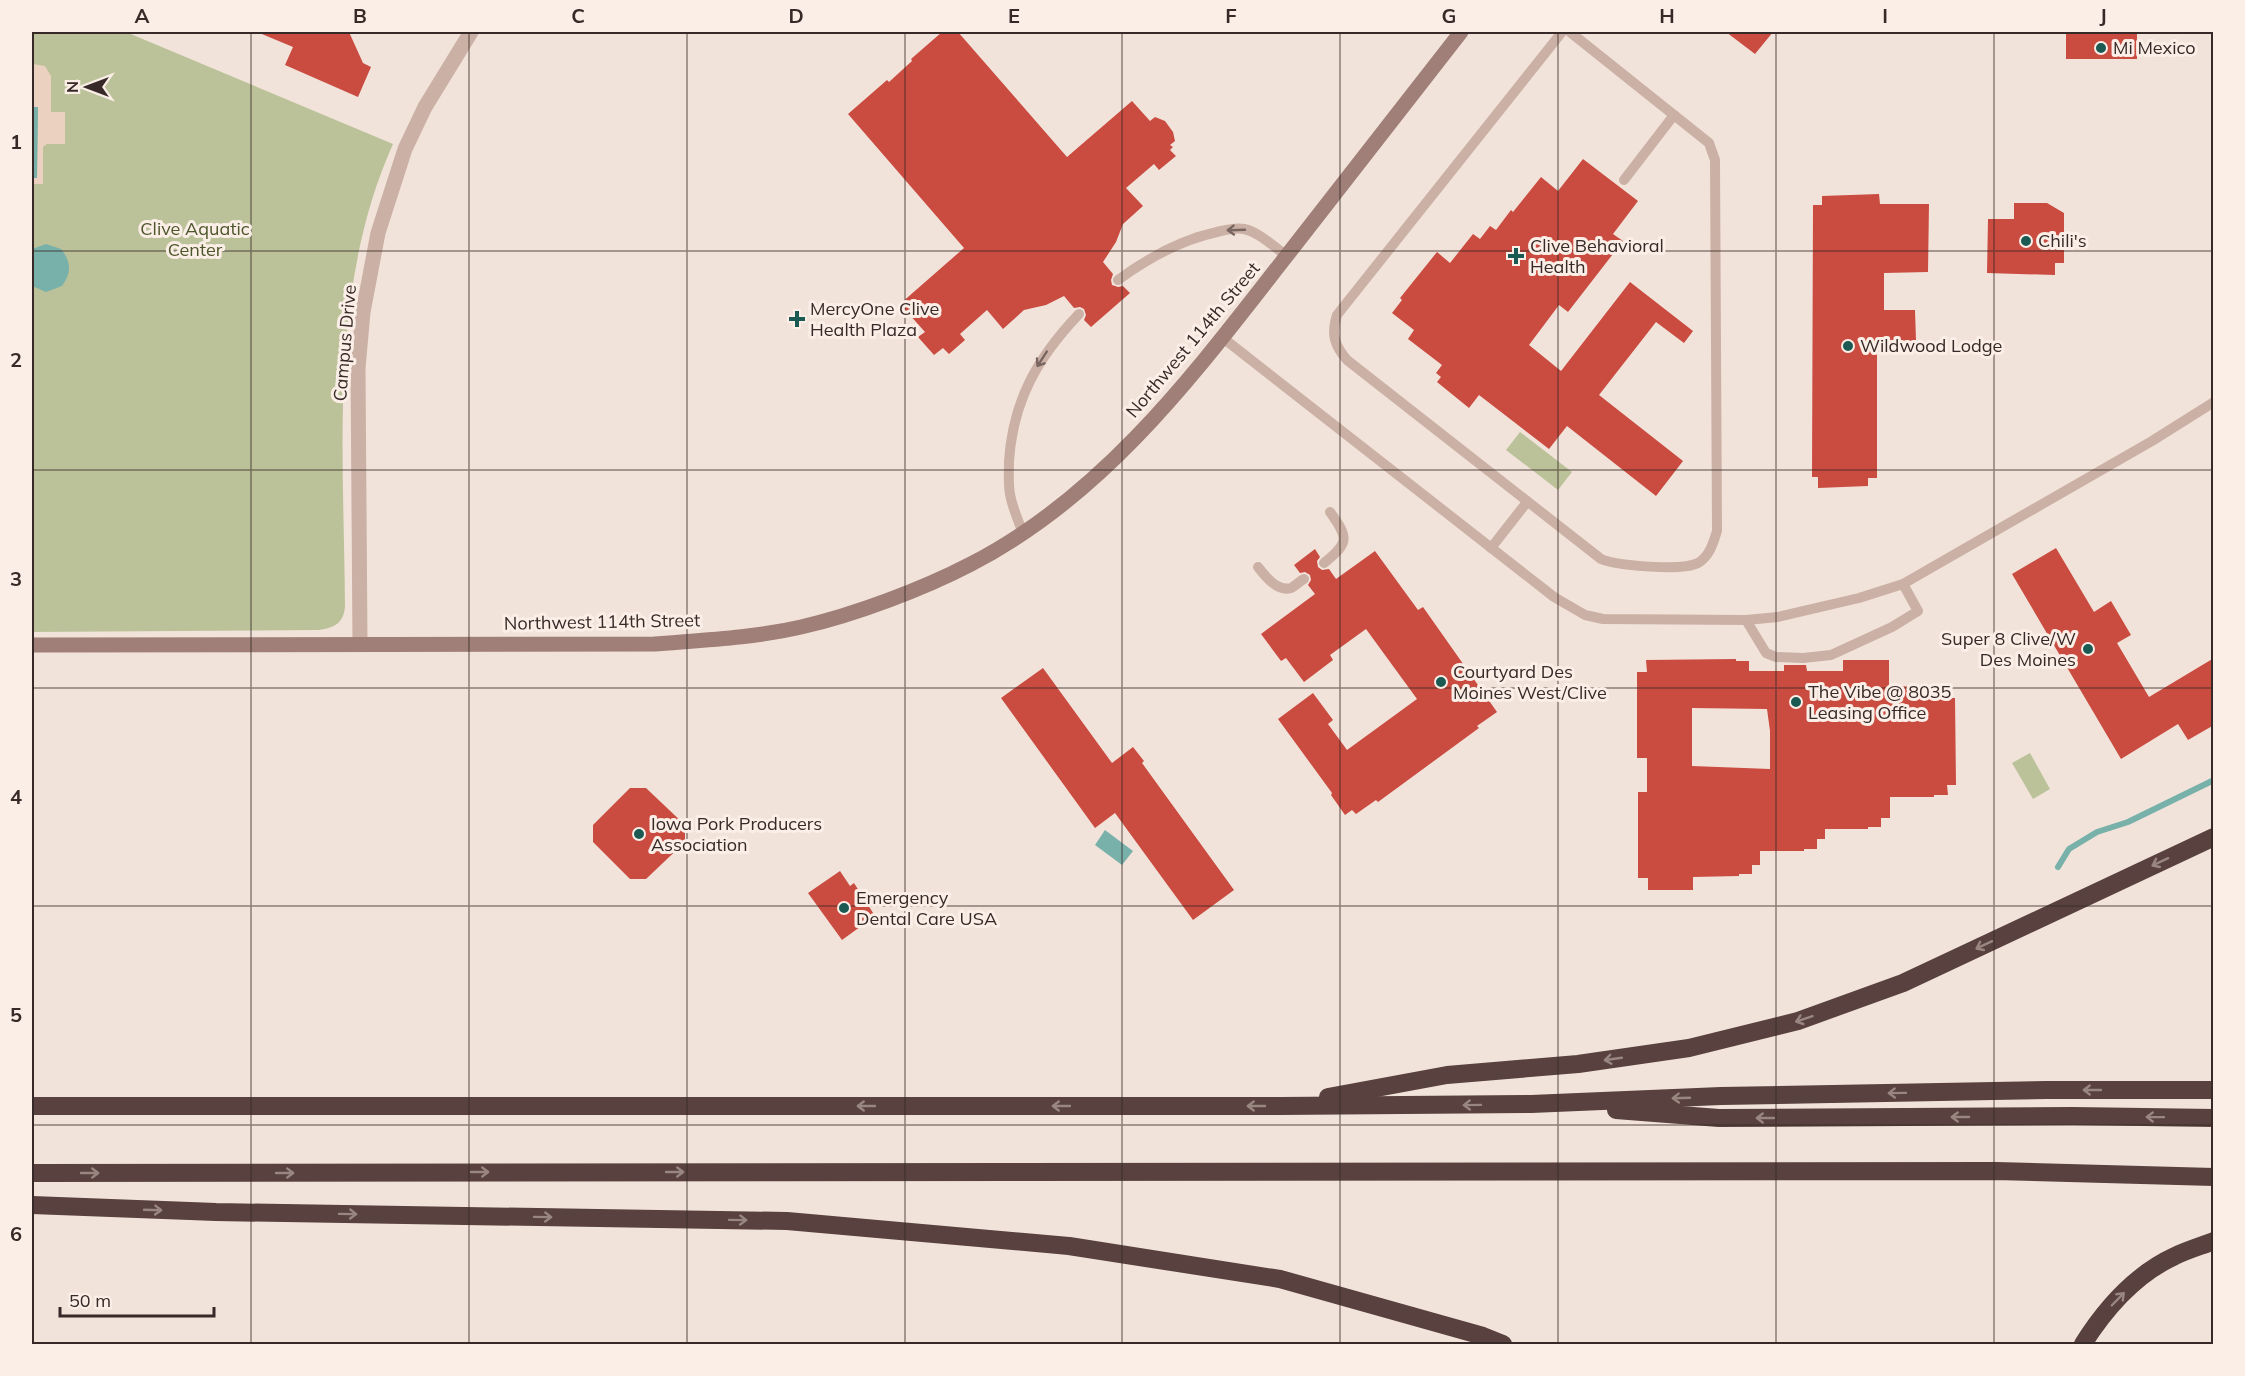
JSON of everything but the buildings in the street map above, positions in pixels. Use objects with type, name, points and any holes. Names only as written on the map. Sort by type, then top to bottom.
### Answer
[{"type":"highway","points":[[1280,1106],[1447,1075],[1578,1064],[1689,1048],[1797,1021],[1903,983],[2214,837]]},
{"type":"highway","points":[[32,1106],[1280,1106],[1531,1104],[1721,1096],[2047,1090],[2214,1090]]},
{"type":"highway","points":[[1531,1104],[1719,1118],[2073,1116],[2214,1118]]},
{"type":"highway","points":[[32,1173],[1996,1171],[2214,1177]]},
{"type":"highway","points":[[32,1205],[216,1212],[787,1221],[1069,1246],[1280,1279],[1483,1336],[1503,1344]]},
{"type":"highway","points":[[2083,1344],[2099,1318],[2133,1284],[2173,1257],[2214,1241]]},
{"type":"street","name":"Campus Drive","points":[[360,644],[358,368],[363,312],[378,233],[405,149],[425,107],[471,32]]},
{"type":"street","name":"Northwest 114th Street","points":[[32,645],[654,644],[740,636],[802,627],[932,582],[971,564],[1023,533],[1096,476],[1134,440],[1173,399],[1223,338],[1461,32]]},
{"type":"lane","points":[[1562,32],[1336,315],[1333,328],[1334,341],[1347,360],[1601,559],[1613,564],[1688,566],[1699,563],[1708,555],[1717,531],[1715,160],[1709,142],[1570,32]]},
{"type":"lane","points":[[1624,180],[1674,115]]},
{"type":"lane","points":[[1118,280],[1138,265],[1182,242],[1234,228],[1245,229],[1257,234],[1287,256]]},
{"type":"lane","points":[[1023,533],[1014,513],[1009,491],[1010,447],[1018,408],[1028,381],[1046,353],[1079,314]]},
{"type":"lane","points":[[1223,338],[1554,597],[1585,615],[1603,619],[1746,620],[1778,617],[1859,598],[1903,584],[2151,441],[2214,402]]},
{"type":"lane","points":[[1491,548],[1527,502]]},
{"type":"lane","points":[[1324,563],[1341,549],[1343,543],[1340,526],[1330,512]]},
{"type":"lane","points":[[1258,567],[1272,583],[1282,587],[1291,588],[1304,579]]},
{"type":"lane","points":[[1746,620],[1766,653],[1776,657],[1831,655],[1892,627],[1918,611],[1903,584]]},
{"type":"green space","name":"Clive Aquatic Center","points":[[32,32],[126,32],[393,144],[372,199],[358,256],[349,313],[344,372],[343,430],[345,606],[343,617],[334,626],[319,630],[32,632]]},
{"type":"green space","points":[[1520,432],[1572,472],[1558,490],[1506,450]]},
{"type":"green space","points":[[2030,753],[2050,789],[2033,799],[2012,763]]},
{"type":"shaded area","points":[[32,64],[45,66],[51,76],[51,112],[65,112],[65,144],[47,144],[43,147],[43,184],[32,184],[32,178],[37,178],[38,107],[32,107]]},
{"type":"water","points":[[32,107],[38,107],[37,178],[32,178]]},
{"type":"water","points":[[46,244],[61,249],[67,258],[69,272],[62,286],[46,292],[32,286],[32,249]]},
{"type":"water","points":[[1105,830],[1133,851],[1122,865],[1095,845]]},
{"type":"waterway","points":[[2058,867],[2069,849],[2097,832],[2128,822],[2214,780]]},
{"type":"place","name":"Mi Mexico","points":[[2101,48]]},
{"type":"place","name":"Chili's","points":[[2026,241]]},
{"type":"place","name":"Clive Behavioral Health","points":[[1516,256]]},
{"type":"place","name":"MercyOne Clive Health Plaza","points":[[797,319]]},
{"type":"place","name":"Wildwood Lodge","points":[[1848,346]]},
{"type":"place","name":"Super 8 Clive/W Des Moines","points":[[2088,649]]},
{"type":"place","name":"Courtyard Des Moines West/Clive","points":[[1441,682]]},
{"type":"place","name":"The Vibe @ 8035 Leasing Office","points":[[1796,702]]},
{"type":"place","name":"Iowa Pork Producers Association","points":[[639,834]]},
{"type":"place","name":"Emergency Dental Care USA","points":[[844,908]]}]
